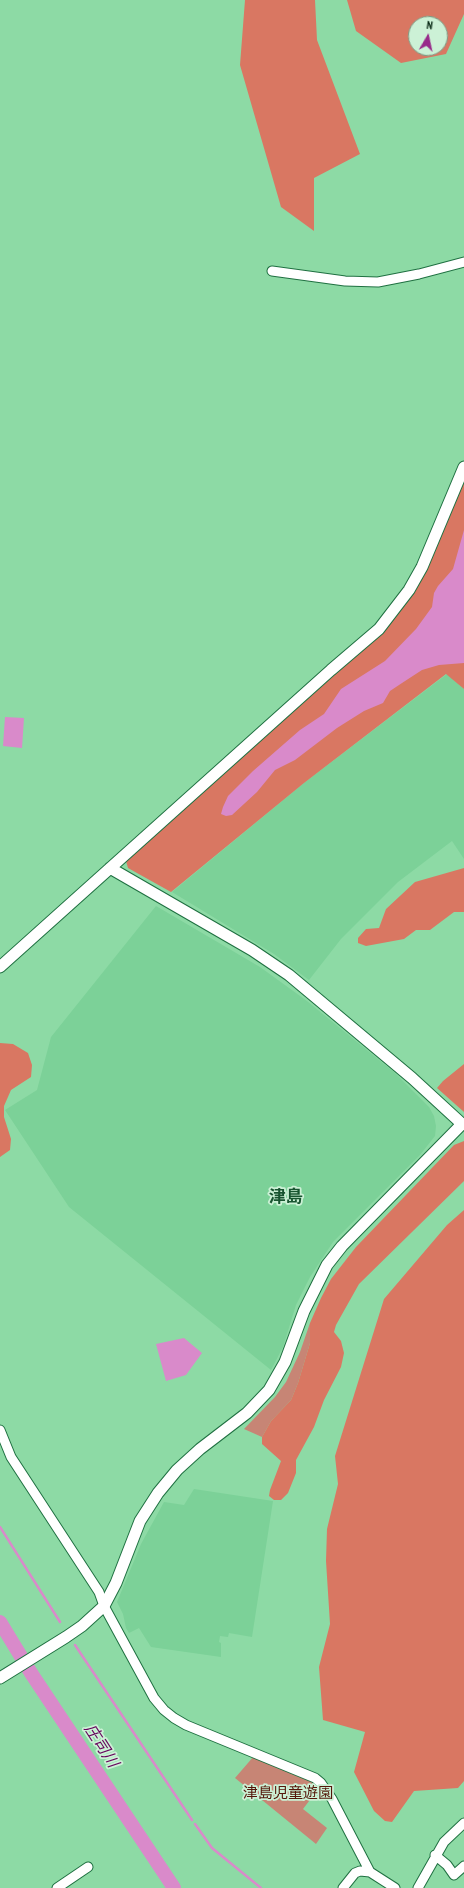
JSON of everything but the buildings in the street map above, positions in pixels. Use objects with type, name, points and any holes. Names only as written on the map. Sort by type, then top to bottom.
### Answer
[{"type":"street","points":[[272,271],[345,281],[378,282],[419,274],[464,262]]},
{"type":"street","points":[[0,967],[379,628],[409,590],[422,567],[464,467]]},
{"type":"street","points":[[0,1678],[82,1626],[104,1606],[116,1583],[140,1521],[158,1492],[177,1470],[200,1449],[247,1413],[269,1390],[285,1362],[304,1311],[327,1265],[342,1246],[463,1124],[412,1078],[289,975],[252,950],[110,868]]},
{"type":"street","points":[[0,1430],[11,1457],[98,1592],[104,1606],[154,1698],[164,1710],[186,1725],[315,1778],[322,1783],[332,1799],[370,1872]]},
{"type":"street","points":[[418,1888],[435,1855],[444,1842],[464,1823]]},
{"type":"street","points":[[435,1855],[447,1864],[454,1875],[464,1866]]},
{"type":"street","points":[[57,1888],[88,1867]]},
{"type":"street","points":[[343,1888],[355,1873],[360,1871],[370,1872],[395,1888]]},
{"type":"shaded area","points":[[245,0],[315,0],[317,40],[360,154],[314,178],[314,231],[281,207],[240,65]]},
{"type":"shaded area","points":[[347,0],[464,0],[464,14],[448,50],[448,16],[408,16],[408,56],[436,56],[401,63],[356,31]]},
{"type":"shaded area","points":[[464,481],[464,689],[446,674],[304,783],[171,892],[128,868],[126,861],[381,633]]},
{"type":"shaded area","points":[[464,530],[464,663],[439,665],[422,670],[390,691],[383,703],[364,711],[337,728],[295,760],[275,770],[257,792],[232,815],[226,816],[221,814],[228,796],[253,771],[300,730],[324,714],[341,689],[385,661],[416,629],[432,607],[434,593],[438,586],[453,569]]},
{"type":"shaded area","points":[[447,674],[464,689],[464,859],[452,841],[398,882],[341,939],[309,980],[274,954],[172,892],[304,783]]},
{"type":"shaded area","points":[[5,717],[24,718],[22,748],[3,746]]},
{"type":"shaded area","points":[[464,868],[464,912],[454,912],[430,930],[416,930],[404,939],[366,946],[358,943],[358,938],[366,929],[379,928],[386,909],[415,882]]},
{"type":"shaded area","points":[[156,906],[260,967],[307,1001],[395,1073],[429,1107],[434,1116],[436,1126],[435,1136],[420,1155],[333,1242],[310,1277],[296,1305],[283,1347],[271,1370],[69,1207],[5,1110],[37,1090],[51,1037]]},
{"type":"shaded area","points":[[0,1043],[13,1044],[28,1053],[32,1065],[31,1077],[11,1090],[4,1106],[4,1117],[11,1139],[10,1150],[0,1157]]},
{"type":"shaded area","points":[[464,1064],[464,1112],[437,1088],[443,1081]]},
{"type":"shaded area","points":[[464,1141],[464,1181],[359,1284],[336,1325],[334,1332],[341,1341],[344,1353],[341,1367],[324,1400],[314,1427],[296,1460],[296,1473],[288,1493],[281,1500],[274,1500],[269,1496],[270,1490],[281,1461],[262,1444],[262,1437],[271,1421],[291,1400],[298,1383],[310,1343],[310,1323],[331,1279],[356,1247],[454,1145]]},
{"type":"shaded area","points":[[464,1210],[464,1781],[458,1788],[414,1791],[392,1822],[385,1821],[374,1811],[354,1772],[365,1732],[323,1720],[319,1667],[330,1624],[326,1561],[327,1529],[338,1484],[335,1456],[384,1299],[447,1225]]},
{"type":"shaded area","points":[[184,1338],[202,1353],[186,1375],[166,1381],[156,1344]]},
{"type":"shaded area","points":[[194,1489],[273,1501],[252,1637],[229,1633],[228,1637],[220,1636],[219,1642],[221,1643],[221,1657],[151,1647],[139,1628],[129,1633],[126,1628],[123,1614],[117,1602],[141,1544],[164,1502],[184,1505]]},
{"type":"green space","points":[[310,1323],[310,1343],[298,1383],[291,1400],[271,1421],[262,1437],[244,1429],[275,1397],[286,1382],[300,1352]]},
{"type":"green space","name":"津島児童遊園","points":[[254,1756],[312,1782],[319,1788],[303,1809],[327,1828],[316,1844],[235,1778]]},
{"type":"waterway","points":[[0,1527],[60,1622]]},
{"type":"waterway","name":"庄司川","points":[[0,1622],[31,1673],[174,1888]]},
{"type":"waterway","points":[[75,1645],[192,1820]]},
{"type":"waterway","points":[[195,1824],[212,1848],[261,1888]]},
{"type":"district","name":"津島","points":[[286,1197]]}]
